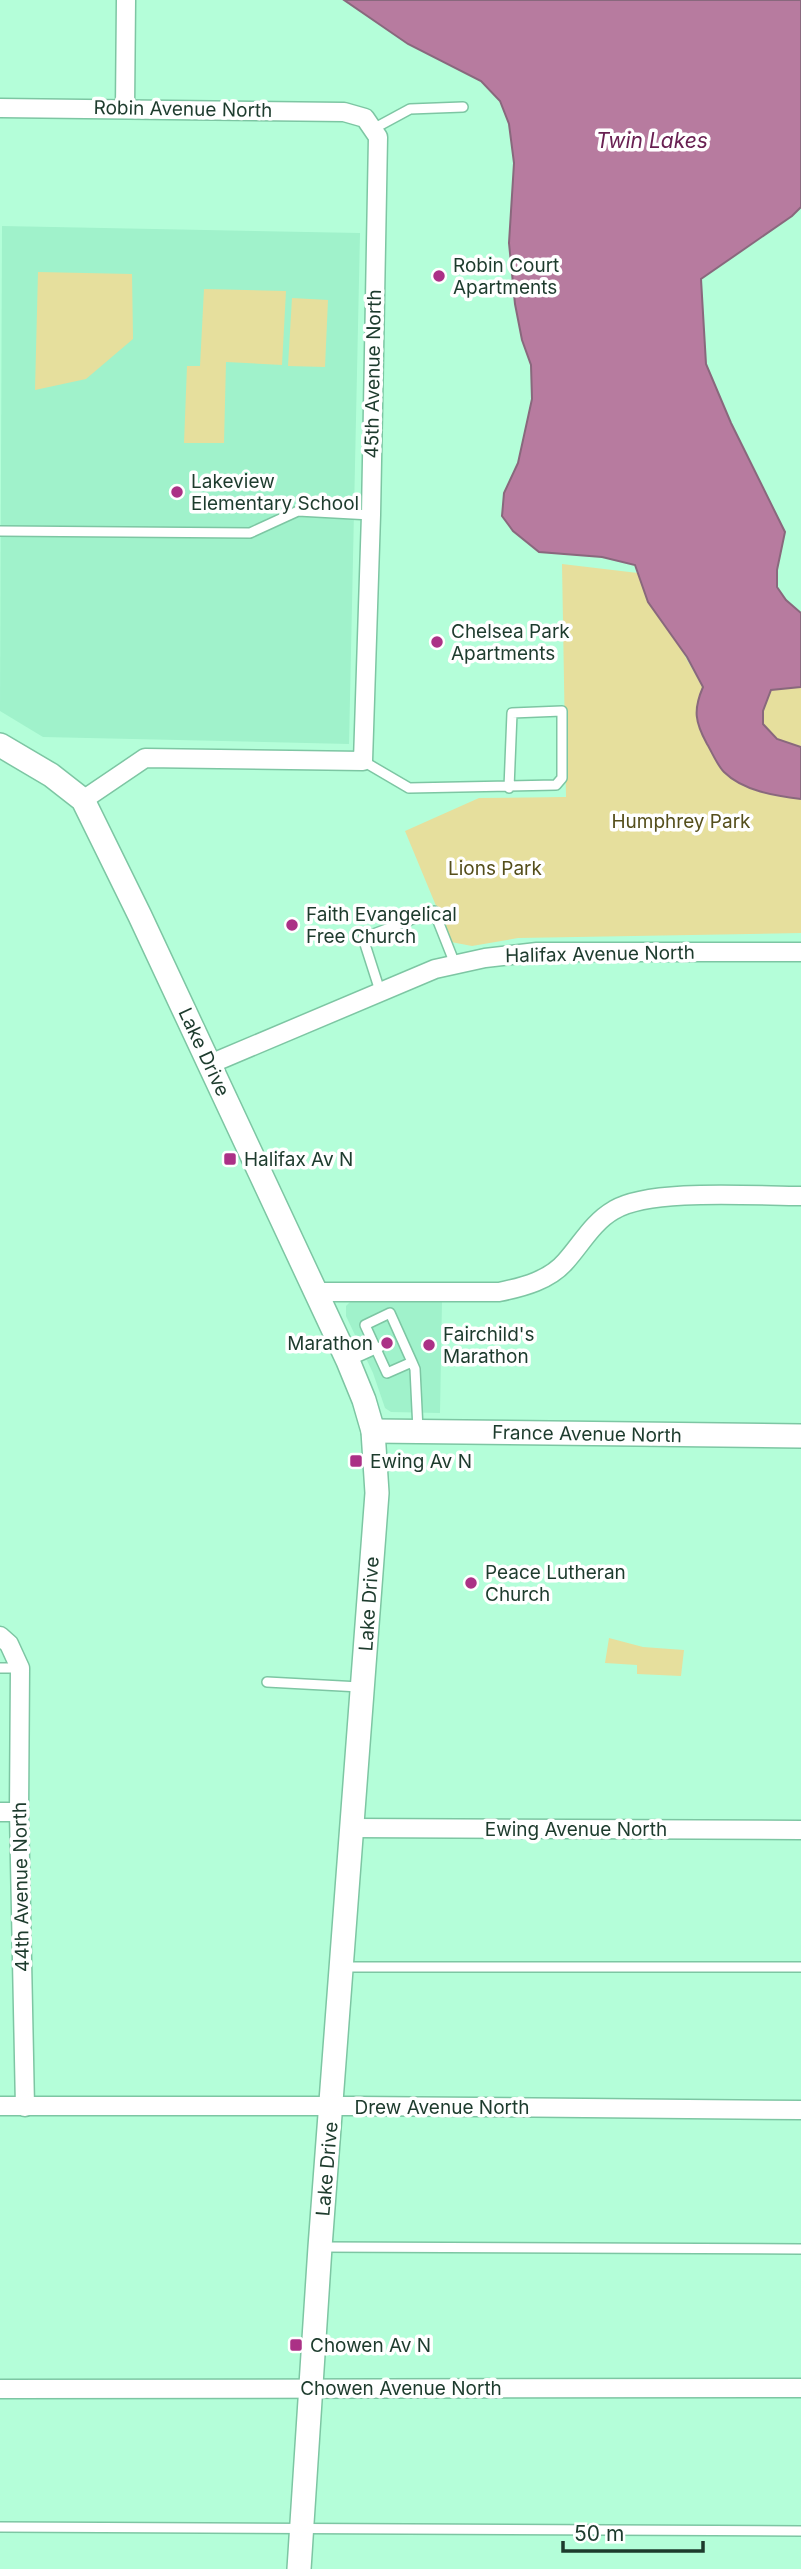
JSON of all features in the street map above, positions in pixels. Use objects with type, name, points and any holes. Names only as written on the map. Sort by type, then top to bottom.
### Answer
[{"type":"street","points":[[125,108],[126,0]]},
{"type":"street","name":"Robin Avenue North","points":[[0,108],[344,112],[369,123]]},
{"type":"street","name":"45th Avenue North","points":[[363,761],[378,136],[369,123]]},
{"type":"street","name":"Lake Drive","points":[[0,745],[51,775],[83,800],[348,1361],[373,1431],[377,1493],[320,2247],[299,2569]]},
{"type":"street","points":[[83,800],[145,758],[363,761]]},
{"type":"street","name":"Halifax Avenue North","points":[[210,1064],[380,991],[455,964],[537,952],[801,952]]},
{"type":"street","points":[[314,1292],[499,1292],[523,1287],[546,1277],[565,1262],[596,1224],[615,1209],[639,1199],[801,1196]]},
{"type":"street","name":"France Avenue North","points":[[373,1431],[801,1436]]},
{"type":"street","points":[[0,1636],[9,1644],[20,1668]]},
{"type":"street","name":"44th Avenue North","points":[[20,1668],[19,1812],[25,2107]]},
{"type":"street","points":[[0,1812],[19,1812]]},
{"type":"street","name":"Ewing Avenue North","points":[[352,1828],[801,1830]]},
{"type":"street","name":"Drew Avenue North","points":[[0,2106],[801,2110]]},
{"type":"street","name":"Chowen Avenue North","points":[[0,2389],[801,2388]]},
{"type":"lane","points":[[369,123],[410,109],[463,107]]},
{"type":"lane","points":[[0,531],[250,533],[298,511],[371,515]]},
{"type":"lane","points":[[363,761],[409,788],[509,788],[556,785],[562,778],[562,711],[512,713],[509,788]]},
{"type":"lane","points":[[380,991],[363,938],[434,911],[455,964]]},
{"type":"lane","points":[[387,1291],[390,1313],[415,1369],[418,1431]]},
{"type":"lane","points":[[390,1313],[365,1325],[378,1348],[387,1373],[412,1362]]},
{"type":"lane","points":[[348,1361],[378,1348]]},
{"type":"lane","points":[[0,1668],[20,1668]]},
{"type":"lane","points":[[267,1682],[363,1687]]},
{"type":"lane","points":[[342,1967],[801,1967]]},
{"type":"lane","points":[[320,2247],[801,2249]]},
{"type":"lane","points":[[0,2527],[801,2531]]},
{"type":"shaded area","name":"Lakeview Elementary School","points":[[2,226],[360,233],[349,744],[43,737],[0,711]]},
{"type":"shaded area","points":[[354,1298],[442,1301],[440,1413],[391,1412],[385,1408],[373,1373],[346,1316],[346,1306]]},
{"type":"green space","points":[[38,272],[132,274],[133,339],[86,379],[35,390]]},
{"type":"green space","points":[[204,289],[286,291],[282,365],[226,362],[224,443],[184,443],[187,366],[200,366]]},
{"type":"green space","points":[[292,298],[328,300],[325,367],[288,366]]},
{"type":"green space","name":"Humphrey Park","points":[[562,564],[638,573],[707,695],[801,770],[801,933],[518,938],[472,946],[451,942],[405,831],[479,798],[566,797]]},
{"type":"green space","points":[[801,687],[801,747],[777,739],[763,724],[763,711],[771,690]]},
{"type":"green space","points":[[609,1638],[643,1647],[684,1650],[681,1676],[637,1674],[637,1665],[605,1663]]},
{"type":"water","name":"Twin Lakes","points":[[344,0],[801,0],[801,207],[701,279],[706,364],[731,423],[785,532],[777,570],[777,587],[786,600],[801,613],[801,687],[771,690],[763,711],[763,724],[777,739],[801,747],[801,799],[750,788],[732,778],[719,766],[698,722],[697,709],[703,687],[687,657],[648,602],[635,565],[602,557],[539,552],[513,531],[502,516],[504,493],[518,463],[532,399],[531,365],[522,340],[515,304],[509,243],[514,163],[509,124],[500,101],[481,81],[408,44]]},
{"type":"place","name":"Robin Court Apartments","points":[[439,276]]},
{"type":"place","name":"Lakeview Elementary School","points":[[177,492]]},
{"type":"place","name":"Chelsea Park Apartments","points":[[437,642]]},
{"type":"place","name":"Faith Evangelical Free Church","points":[[292,925]]},
{"type":"place","name":"Halifax Av N","points":[[230,1159]]},
{"type":"place","name":"Marathon","points":[[387,1343]]},
{"type":"place","name":"Fairchild's Marathon","points":[[429,1345]]},
{"type":"place","name":"Ewing Av N","points":[[356,1461]]},
{"type":"place","name":"Peace Lutheran Church","points":[[471,1583]]},
{"type":"place","name":"Chowen Av N","points":[[296,2345]]},
{"type":"park label","name":"Lions Park","points":[[495,868]]}]
